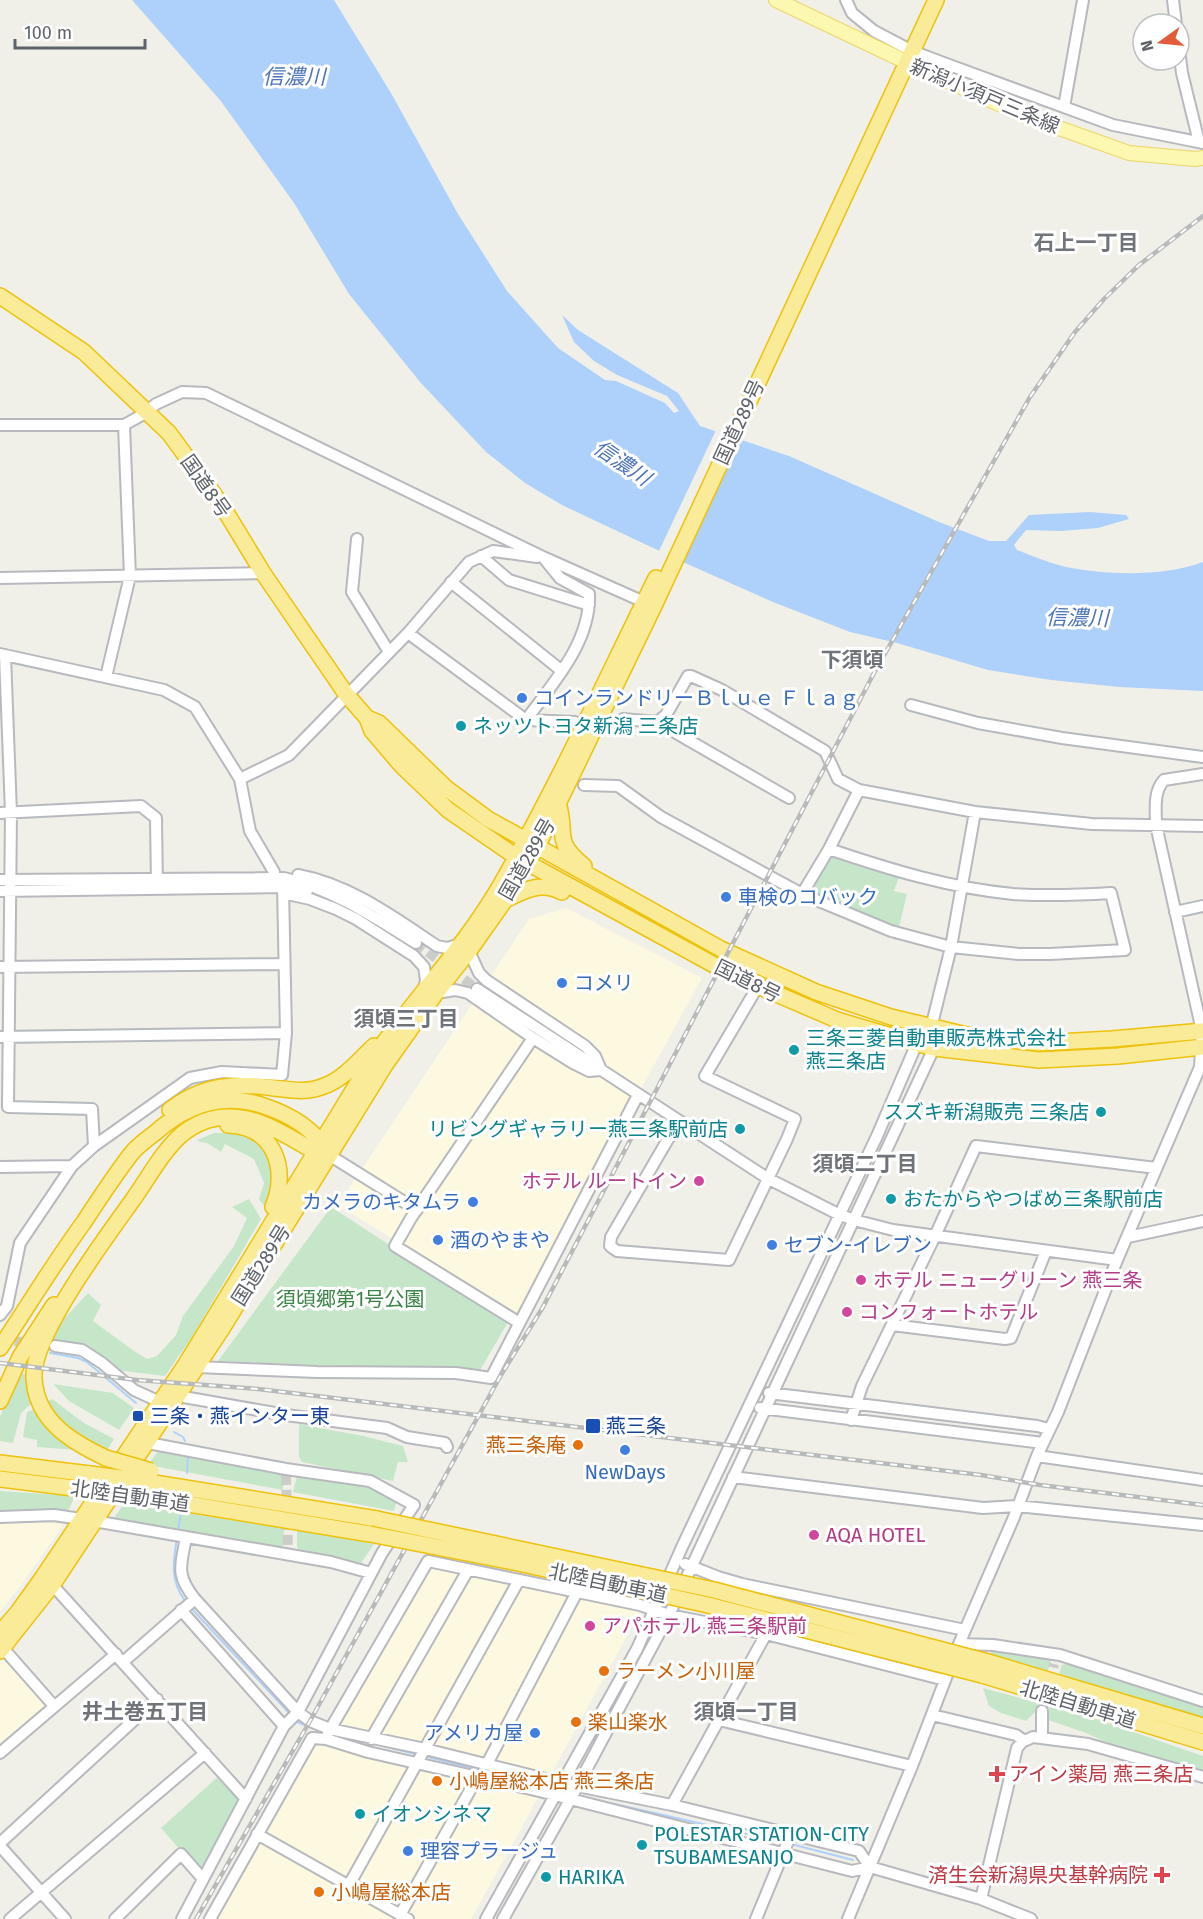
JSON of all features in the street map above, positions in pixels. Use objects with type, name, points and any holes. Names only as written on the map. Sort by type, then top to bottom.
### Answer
[{"type":"highway","name":"国道289号","points":[[87,1520],[148,1443],[197,1367],[322,1149],[349,1095],[398,1022],[430,991],[505,900],[522,860],[652,594],[902,59],[925,0]]},
{"type":"highway","name":"国道289号","points":[[902,59],[936,0]]},
{"type":"highway","name":"国道8号","points":[[0,296],[84,352],[152,408],[221,504],[263,573],[346,694],[367,718],[372,731],[401,765],[437,800],[481,834],[522,860],[758,986],[837,1020],[934,1048],[1040,1060],[1119,1056],[1203,1048]]},
{"type":"highway","name":"国道289号","points":[[531,843],[558,804],[652,594]]},
{"type":"highway","name":"国道8号","points":[[367,718],[379,723],[423,767],[466,805],[721,949],[764,970],[852,1005],[931,1028],[971,1036],[1039,1043],[1112,1040],[1203,1031]]},
{"type":"highway","points":[[558,804],[562,815],[561,838],[574,859],[584,865],[587,875]]},
{"type":"highway","name":"国道289号","points":[[465,948],[499,888],[522,860]]},
{"type":"highway","points":[[505,900],[528,889],[543,886],[554,888],[588,906],[610,909]]},
{"type":"highway","name":"国道289号","points":[[1,1650],[87,1520],[186,1364],[241,1272],[322,1149],[385,1065],[430,991]]},
{"type":"highway","points":[[0,1348],[63,1251],[133,1152],[167,1112],[178,1103],[206,1090],[219,1087],[241,1085],[303,1090],[314,1089],[333,1082],[398,1022]]},
{"type":"highway","points":[[133,1152],[179,1114],[195,1106],[225,1099],[250,1102],[274,1109],[304,1126],[322,1149]]},
{"type":"highway","points":[[0,1401],[20,1357],[42,1321],[86,1266],[171,1146],[182,1134],[206,1121],[236,1117],[251,1119],[322,1149]]},
{"type":"highway","points":[[171,1146],[182,1137],[207,1127],[233,1125],[256,1133],[273,1150],[281,1172],[278,1195],[241,1272]]},
{"type":"highway","points":[[0,1381],[63,1251]]},
{"type":"highway","points":[[86,1266],[38,1351],[34,1365],[34,1378],[40,1402],[46,1415],[55,1425],[80,1446],[146,1476]]},
{"type":"highway","name":"北陸自動車道","points":[[0,1463],[90,1474],[146,1476],[377,1519],[714,1590],[985,1669],[1203,1726]]},
{"type":"highway","name":"北陸自動車道","points":[[0,1479],[134,1495],[370,1534],[697,1602],[985,1669],[1203,1742]]},
{"type":"highway","points":[[0,1484],[81,1489]]},
{"type":"highway","name":"国道289号","points":[[0,1633],[48,1580]]},
{"type":"main road","name":"新潟小須戸三条線","points":[[776,0],[1028,117],[1129,153],[1203,158]]},
{"type":"street","points":[[846,0],[852,13],[902,59],[1064,107],[1113,125],[1201,143],[1182,72]]},
{"type":"street","points":[[1064,107],[1083,0]]},
{"type":"street","points":[[0,425],[124,425],[182,392],[206,393],[543,557],[652,594]]},
{"type":"street","points":[[106,677],[130,576],[124,425]]},
{"type":"street","points":[[357,539],[352,592],[389,652]]},
{"type":"street","points":[[240,779],[289,755],[408,633],[469,562],[493,551],[543,557],[560,579],[589,594],[590,605],[586,624],[562,671],[526,720]]},
{"type":"street","points":[[481,556],[509,580],[590,605]]},
{"type":"street","points":[[0,578],[263,573]]},
{"type":"street","points":[[451,582],[562,671]]},
{"type":"street","points":[[408,633],[526,720],[575,722]]},
{"type":"street","points":[[94,1146],[92,1109],[8,1107],[4,1100],[5,735],[3,654],[164,690],[195,706],[240,779],[249,831],[274,874],[303,882],[351,903],[416,943]]},
{"type":"street","points":[[657,722],[666,715],[688,676],[691,676],[722,690],[825,751],[838,779],[859,790],[975,812],[1092,824],[1203,826]]},
{"type":"street","points":[[911,705],[1010,729],[1203,757]]},
{"type":"street","points":[[623,718],[657,722],[789,798]]},
{"type":"street","points":[[848,1919],[912,1766],[959,1644],[1014,1517],[1036,1456],[1058,1412],[1117,1260],[1202,1068],[1203,1031],[1156,825],[1156,802],[1159,785],[1164,780],[1203,774]]},
{"type":"street","points":[[584,785],[618,786],[661,817],[802,894],[891,932],[951,947],[1029,954],[1125,950],[1111,893],[1013,894],[963,886],[887,869],[829,849]]},
{"type":"street","points":[[802,894],[829,849],[859,790]]},
{"type":"street","points":[[5,813],[141,807],[156,818],[157,883]]},
{"type":"street","points":[[503,1919],[669,1615],[690,1565],[766,1409],[934,1048],[931,1028],[951,947],[975,812]]},
{"type":"street","points":[[4,885],[157,883],[274,874],[314,878],[353,892],[437,946],[465,948],[479,973],[486,980],[585,1046],[595,1056],[601,1070]]},
{"type":"street","points":[[157,883],[283,890],[320,894],[351,903]]},
{"type":"street","points":[[0,1315],[7,1306],[20,1243],[72,1166],[94,1146],[190,1078],[222,1072],[282,1075],[286,1033],[283,890]]},
{"type":"street","points":[[283,890],[336,909],[356,919],[414,956],[424,967],[430,991],[461,990],[533,1038],[589,1071],[601,1070]]},
{"type":"street","points":[[1176,912],[1203,906]]},
{"type":"street","points":[[4,967],[284,964]]},
{"type":"street","points":[[678,1122],[611,1238],[610,1246],[617,1251],[729,1260],[795,1119],[705,1076],[758,986]]},
{"type":"street","points":[[477,989],[767,1178],[838,1214],[893,1230],[1117,1260]]},
{"type":"street","points":[[486,1919],[632,1658],[838,1214],[877,1136],[917,1043],[931,1028]]},
{"type":"street","points":[[4,1037],[286,1033]]},
{"type":"street","points":[[518,1322],[395,1246],[533,1038]]},
{"type":"street","points":[[197,1367],[316,1372],[456,1373],[490,1378],[638,1095]]},
{"type":"street","points":[[851,1420],[862,1386],[976,1146],[1156,1168]]},
{"type":"street","points":[[322,1149],[417,1210]]},
{"type":"street","points":[[0,1167],[72,1166]]},
{"type":"street","points":[[1128,1237],[1203,1221]]},
{"type":"street","points":[[892,1325],[1005,1340],[1011,1338],[1046,1251]]},
{"type":"street","points":[[55,1346],[82,1350],[102,1363],[134,1390],[160,1402]]},
{"type":"street","points":[[757,1392],[1049,1429]]},
{"type":"street","points":[[178,1396],[286,1415],[387,1428],[407,1437],[445,1443],[447,1447]]},
{"type":"street","points":[[750,1407],[1043,1443]]},
{"type":"street","points":[[148,1443],[286,1472],[370,1481],[414,1505],[382,1553],[296,1713],[285,1724],[182,1919]]},
{"type":"street","points":[[1036,1456],[1203,1480]]},
{"type":"street","points":[[733,1477],[968,1507],[1017,1506],[1203,1525]]},
{"type":"street","points":[[0,1517],[54,1515],[288,1553],[371,1573]]},
{"type":"street","points":[[178,1536],[180,1575],[187,1604],[285,1724]]},
{"type":"street","points":[[676,1561],[742,1584],[965,1630]]},
{"type":"street","points":[[328,1734],[428,1562],[766,1634],[945,1680]]},
{"type":"street","points":[[371,1738],[468,1570]]},
{"type":"street","points":[[48,1580],[246,1799]]},
{"type":"street","points":[[348,1885],[519,1580]]},
{"type":"street","points":[[487,1764],[577,1592]]},
{"type":"street","points":[[0,1753],[54,1706],[187,1604]]},
{"type":"street","points":[[187,1604],[296,1713],[328,1734],[368,1752],[487,1764],[562,1784],[672,1805],[790,1836],[859,1851],[870,1867]]},
{"type":"street","points":[[672,1805],[766,1634]]},
{"type":"street","points":[[959,1644],[993,1645],[1057,1660],[1203,1701]]},
{"type":"street","points":[[1,1650],[54,1706]]},
{"type":"street","points":[[64,1919],[0,1845],[157,1700]]},
{"type":"street","points":[[1042,1711],[1042,1737]]},
{"type":"street","points":[[932,1715],[1016,1735],[1023,1740]]},
{"type":"street","points":[[719,1720],[912,1766]]},
{"type":"street","points":[[210,1919],[312,1738],[328,1734],[371,1738],[478,1776],[784,1851],[852,1870],[870,1867],[981,1899],[1031,1919]]},
{"type":"street","points":[[981,1899],[1017,1748],[1023,1740],[1042,1737],[1088,1744],[1203,1777]]},
{"type":"street","points":[[10,1919],[205,1753]]},
{"type":"street","points":[[257,1834],[404,1917],[478,1776]]},
{"type":"street","points":[[756,1919],[790,1836]]},
{"type":"street","points":[[115,1919],[181,1854],[203,1879]]},
{"type":"shaded area","points":[[566,908],[702,978],[518,1311],[514,1313],[338,1205],[529,919]]},
{"type":"shaded area","points":[[0,1520],[61,1524],[62,1527],[0,1611]]},
{"type":"shaded area","points":[[431,1566],[636,1608],[639,1614],[471,1919],[215,1919],[315,1741],[324,1744]]},
{"type":"shaded area","points":[[0,1640],[56,1700],[0,1750]]},
{"type":"green space","points":[[832,854],[899,877],[894,891],[907,894],[899,927],[861,915],[809,893]]},
{"type":"green space","points":[[214,1133],[247,1136],[264,1148],[273,1166],[274,1177],[270,1197],[264,1206],[259,1199],[264,1183],[254,1159],[225,1144],[221,1152],[197,1140]]},
{"type":"green space","points":[[249,1199],[261,1219],[192,1337],[165,1376],[116,1370],[52,1340],[61,1322],[88,1293],[101,1305],[93,1321],[147,1359],[157,1356],[176,1335],[183,1316],[234,1246],[247,1218],[232,1207]]},
{"type":"green space","name":"須頃郷第1号公園","points":[[331,1207],[508,1322],[479,1372],[218,1361]]},
{"type":"green space","points":[[18,1373],[28,1375],[33,1402],[21,1413],[13,1443],[0,1441],[0,1417]]},
{"type":"green space","points":[[53,1384],[113,1393],[134,1408],[119,1430],[69,1401]]},
{"type":"green space","points":[[52,1399],[84,1423],[114,1439],[106,1452],[64,1428],[44,1403]]},
{"type":"green space","points":[[35,1409],[76,1450],[37,1447],[37,1440],[23,1437],[27,1412]]},
{"type":"green space","points":[[299,1424],[403,1446],[408,1462],[398,1462],[393,1481],[302,1462],[299,1457]]},
{"type":"green space","points":[[159,1450],[283,1470],[283,1490],[148,1465]]},
{"type":"green space","points":[[297,1476],[371,1484],[398,1496],[394,1511],[293,1492]]},
{"type":"green space","points":[[0,1491],[75,1496],[66,1515],[0,1512]]},
{"type":"green space","points":[[124,1504],[284,1528],[283,1546],[113,1519]]},
{"type":"green space","points":[[297,1530],[374,1544],[361,1563],[301,1551],[297,1547]]},
{"type":"green space","points":[[996,1648],[1049,1656],[1051,1663],[1046,1674],[988,1655]]},
{"type":"green space","points":[[1068,1663],[1203,1706],[1203,1718],[1059,1674],[1062,1665]]},
{"type":"green space","points":[[983,1688],[1038,1703],[1036,1711],[1026,1721],[1001,1713],[989,1706]]},
{"type":"green space","points":[[1049,1703],[1203,1756],[1203,1773],[1127,1752],[1086,1733],[1048,1720]]},
{"type":"green space","points":[[221,1774],[243,1799],[204,1877],[161,1828]]},
{"type":"water","name":"信濃川","points":[[132,0],[334,0],[391,93],[458,214],[507,291],[558,348],[605,380],[616,381],[665,403],[674,413],[679,411],[667,396],[617,375],[594,361],[574,342],[562,315],[578,330],[678,393],[700,426],[789,456],[939,522],[989,541],[1006,541],[1029,515],[1090,512],[1126,515],[1129,519],[1098,528],[1061,531],[1026,530],[1014,545],[1017,550],[1053,564],[1099,572],[1153,572],[1188,567],[1203,562],[1203,691],[1119,687],[1051,680],[988,670],[897,643],[850,632],[773,602],[685,563],[562,505],[525,483],[486,452],[420,382],[349,294],[294,203],[220,100]]},
{"type":"pier","points":[[717,428],[741,435],[681,564],[658,553]]},
{"type":"waterway","points":[[50,1353],[87,1362],[136,1403]]},
{"type":"waterway","points":[[174,1432],[183,1437],[185,1441]]},
{"type":"waterway","points":[[187,1473],[188,1455]]},
{"type":"waterway","points":[[178,1532],[181,1512]]},
{"type":"waterway","points":[[177,1538],[175,1578],[185,1601]]},
{"type":"waterway","points":[[191,1608],[291,1715]]},
{"type":"waterway","points":[[295,1719],[299,1723],[323,1731]]},
{"type":"waterway","points":[[357,1740],[419,1755]]},
{"type":"waterway","points":[[424,1756],[547,1787]]},
{"type":"waterway","points":[[601,1801],[783,1842]]},
{"type":"waterway","points":[[791,1844],[853,1860]]},
{"type":"tunnel","points":[[593,721],[623,719]]},
{"type":"tunnel","points":[[416,943],[477,989]]},
{"type":"tunnel","points":[[0,1339],[35,1344]]},
{"type":"tunnel","points":[[286,1475],[288,1552]]},
{"type":"tunnel","points":[[1042,1711],[1054,1664]]},
{"type":"railway","points":[[196,1919],[310,1721],[501,1375],[543,1307],[874,673],[1030,397],[1075,332],[1104,299],[1139,265],[1203,216]]},
{"type":"railway","points":[[0,1363],[137,1380],[258,1389],[981,1475],[1040,1485],[1203,1505]]},
{"type":"place","name":"コインランドリーＢｌｕｅ Ｆｌａｇ","points":[[522,698]]},
{"type":"place","name":"ネッツトヨタ新潟 三条店","points":[[461,726]]},
{"type":"place","name":"車検のコバック","points":[[726,897]]},
{"type":"place","name":"コメリ","points":[[562,983]]},
{"type":"place","name":"三条三菱自動車販売株式会社 燕三条店","points":[[794,1050]]},
{"type":"place","name":"スズキ新潟販売 三条店","points":[[1101,1112]]},
{"type":"place","name":"リビングギャラリー燕三条駅前店","points":[[740,1129]]},
{"type":"place","name":"ホテル ルートイン","points":[[699,1181]]},
{"type":"place","name":"おたからやつばめ三条駅前店","points":[[891,1199]]},
{"type":"place","name":"カメラのキタムラ","points":[[473,1202]]},
{"type":"place","name":"酒のやまや","points":[[438,1240]]},
{"type":"place","name":"セブン-イレブン","points":[[772,1245]]},
{"type":"place","name":"ホテル ニューグリーン 燕三条","points":[[861,1280]]},
{"type":"place","name":"コンフォートホテル","points":[[847,1312]]},
{"type":"place","name":"三条・燕インター東","points":[[138,1416]]},
{"type":"place","name":"燕三条","points":[[593,1426]]},
{"type":"place","name":"燕三条庵","points":[[578,1445]]},
{"type":"place","name":"NewDays","points":[[625,1450]]},
{"type":"place","name":"AQA HOTEL","points":[[814,1535]]},
{"type":"place","name":"アパホテル 燕三条駅前","points":[[590,1626]]},
{"type":"place","name":"ラーメン小川屋","points":[[604,1671]]},
{"type":"place","name":"楽山楽水","points":[[576,1722]]},
{"type":"place","name":"アメリカ屋","points":[[535,1733]]},
{"type":"place","name":"アイン薬局 燕三条店","points":[[997,1774]]},
{"type":"place","name":"小嶋屋総本店 燕三条店","points":[[437,1781]]},
{"type":"place","name":"イオンシネマ","points":[[360,1814]]},
{"type":"place","name":"POLESTAR STATION-CITY TSUBAMESANJO","points":[[642,1845]]},
{"type":"place","name":"理容プラージュ","points":[[408,1851]]},
{"type":"place","name":"済生会新潟県央基幹病院","points":[[1162,1875]]},
{"type":"place","name":"HARIKA","points":[[546,1877]]},
{"type":"place","name":"小嶋屋総本店","points":[[319,1892]]},
{"type":"district","name":"石上一丁目","points":[[1086,243]]},
{"type":"district","name":"下須頃","points":[[852,660]]},
{"type":"district","name":"須頃三丁目","points":[[406,1019]]},
{"type":"district","name":"須頃二丁目","points":[[865,1164]]},
{"type":"district","name":"井土巻五丁目","points":[[145,1712]]},
{"type":"district","name":"須頃一丁目","points":[[746,1712]]}]
